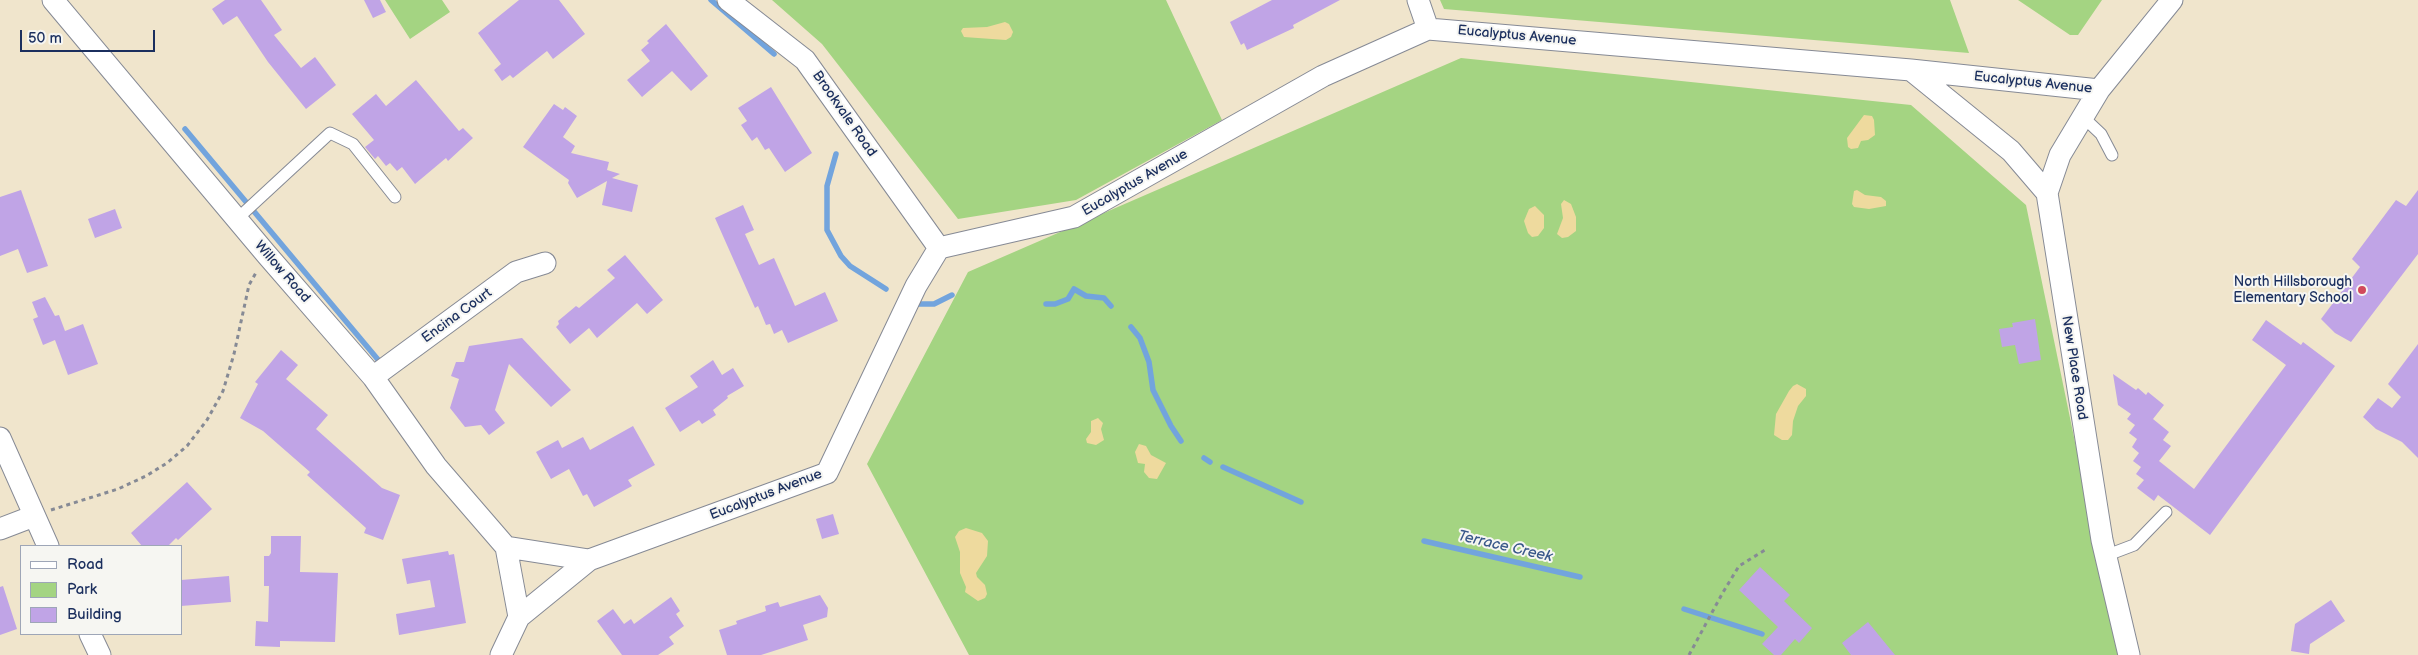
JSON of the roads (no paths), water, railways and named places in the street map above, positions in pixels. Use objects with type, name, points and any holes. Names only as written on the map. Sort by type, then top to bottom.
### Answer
[{"type":"street","name":"Willow Road","points":[[54,0],[239,217],[267,255],[373,377],[436,466],[506,547]]},
{"type":"street","name":"Brookvale Road","points":[[728,0],[805,60],[939,248]]},
{"type":"street","points":[[1418,0],[1428,29]]},
{"type":"street","name":"Eucalyptus Avenue","points":[[501,655],[519,617],[589,560],[826,474],[916,286],[939,248],[1074,217],[1323,76],[1428,29],[1911,70],[2099,90],[2172,0]]},
{"type":"street","points":[[1911,70],[2011,152],[2047,193]]},
{"type":"street","name":"New Place Road","points":[[2099,90],[2060,155],[2047,193],[2105,556],[2128,655]]},
{"type":"street","name":"Encina Court","points":[[373,377],[516,272],[545,263]]},
{"type":"street","points":[[0,438],[48,545]]},
{"type":"street","points":[[0,528],[34,516]]},
{"type":"street","points":[[519,617],[506,547],[589,560]]},
{"type":"street","points":[[90,635],[100,655]]},
{"type":"lane","points":[[2083,117],[2102,134],[2112,155]]},
{"type":"lane","points":[[239,217],[330,134],[352,144],[395,197]]},
{"type":"lane","points":[[2105,556],[2134,545],[2166,512]]},
{"type":"waterway","name":"Terrace Creek","points":[[711,0],[774,54]]},
{"type":"waterway","points":[[185,129],[380,362]]},
{"type":"waterway","name":"Terrace Creek","points":[[836,154],[827,186],[827,230],[841,256],[850,266],[886,289]]},
{"type":"waterway","name":"Terrace Creek","points":[[1046,304],[1055,304],[1068,299],[1074,289],[1086,296],[1104,298],[1111,306]]},
{"type":"waterway","name":"Terrace Creek","points":[[916,304],[934,304],[952,295]]},
{"type":"waterway","name":"Terrace Creek","points":[[1131,327],[1140,338],[1149,362],[1153,390],[1171,426],[1181,441]]},
{"type":"waterway","name":"Terrace Creek","points":[[1204,458],[1210,462]]},
{"type":"waterway","name":"Terrace Creek","points":[[1223,467],[1301,502]]},
{"type":"waterway","name":"Terrace Creek","points":[[1424,541],[1580,577]]},
{"type":"waterway","name":"Terrace Creek","points":[[1684,609],[1762,634]]},
{"type":"place","name":"North Hillsborough Elementary School","points":[[2362,290]]}]
